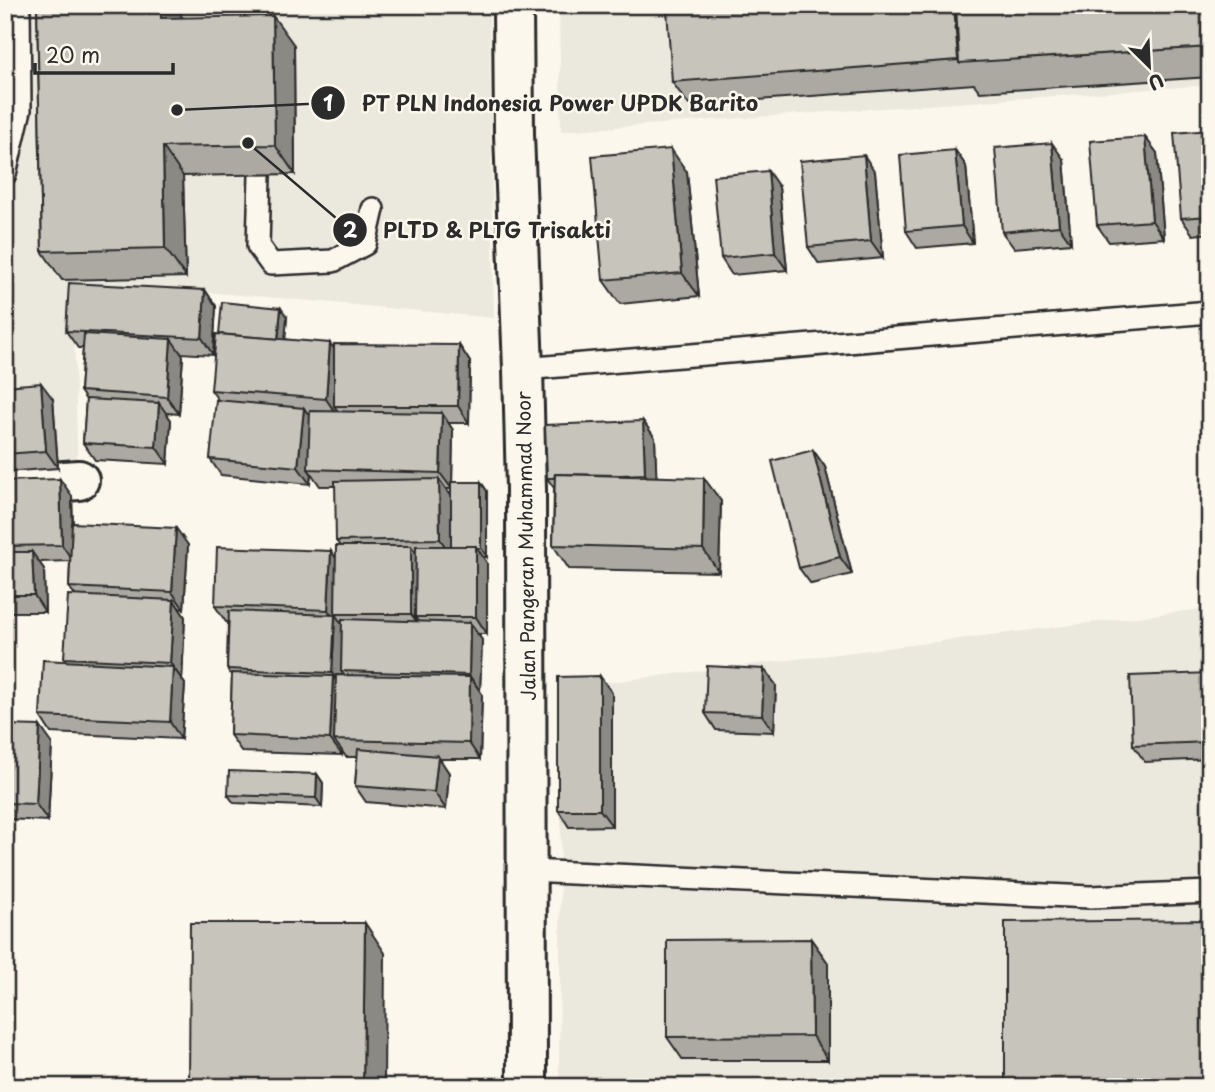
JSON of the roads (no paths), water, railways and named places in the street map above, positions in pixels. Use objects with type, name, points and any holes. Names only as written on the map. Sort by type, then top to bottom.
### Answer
[{"type":"main road","name":"Jalan Pangeran Muhammad Noor","points":[[513,5],[514,134],[526,503],[527,1087]]},
{"type":"main road","points":[[5,485],[79,480]]},
{"type":"lane","points":[[5,174],[20,110],[19,5]]},
{"type":"lane","points":[[257,5],[257,45]]},
{"type":"lane","points":[[260,175],[258,246],[271,264],[333,261],[365,244],[373,209]]},
{"type":"lane","points":[[523,369],[1210,312]]},
{"type":"lane","points":[[528,872],[1090,897],[1210,892]]},
{"type":"place","name":"PT PLN Indonesia Power UPDK Barito","points":[[177,110]]},
{"type":"place","name":"PLTD & PLTG Trisakti","points":[[248,143]]}]
